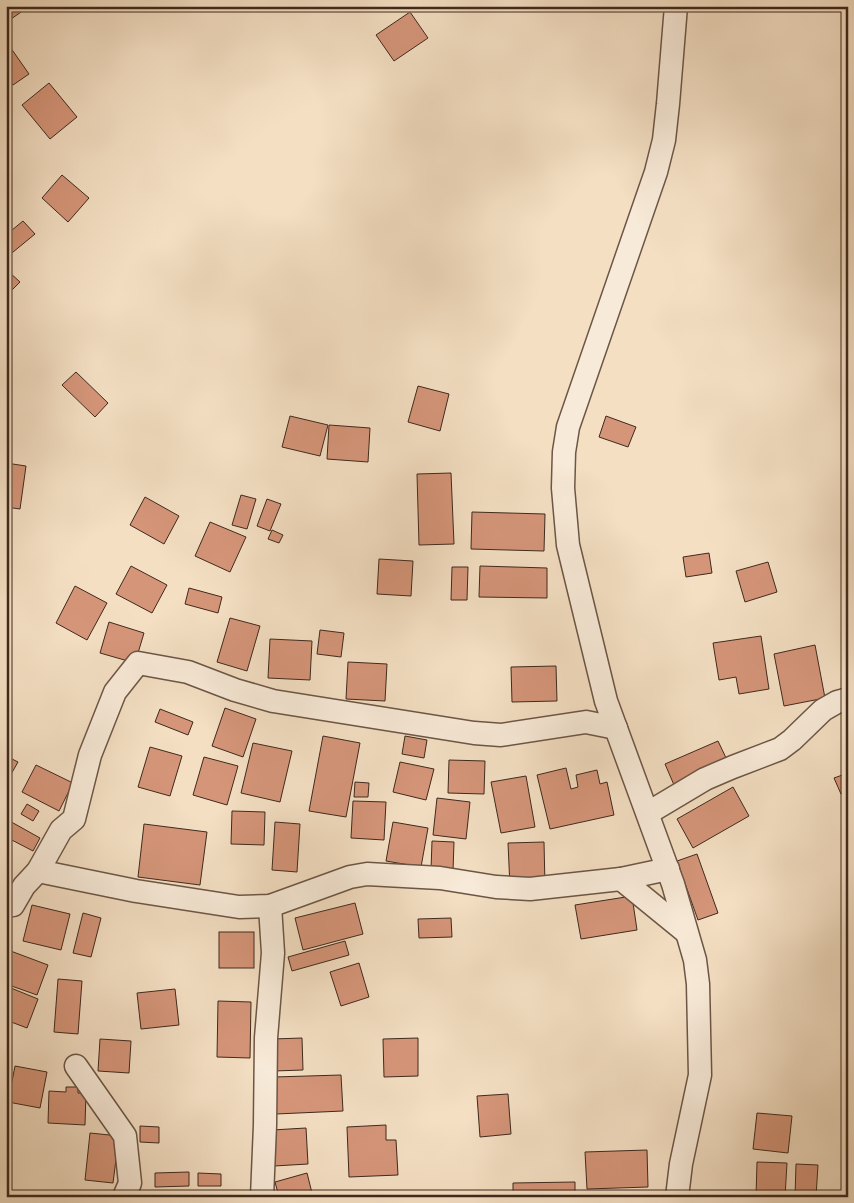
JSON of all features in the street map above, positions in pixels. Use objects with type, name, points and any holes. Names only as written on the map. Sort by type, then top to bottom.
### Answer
[{"type":"street","points":[[676,6],[664,140],[656,172],[568,426],[564,452],[563,488],[568,545],[606,701],[668,869],[695,960],[698,984],[700,1074],[681,1164],[678,1197]]},
{"type":"street","points":[[9,910],[24,886],[38,871],[61,830],[74,819],[90,755],[115,692],[138,663],[188,672],[235,690],[273,701],[474,733],[501,734],[586,722],[616,728]]},
{"type":"street","points":[[648,814],[705,780],[780,749],[823,710],[837,702],[848,700]]},
{"type":"street","points":[[38,871],[136,891],[239,907],[270,906],[350,877],[367,874],[440,878],[496,887],[530,889],[621,879],[668,869]]},
{"type":"street","points":[[621,879],[686,932]]},
{"type":"street","points":[[262,1197],[266,1038],[273,953],[270,906]]},
{"type":"street","points":[[76,1066],[125,1136],[130,1183],[124,1197]]},
{"type":"building","points":[[6,6],[30,6],[8,21],[6,19]]},
{"type":"building","points":[[410,12],[428,38],[394,61],[376,35]]},
{"type":"building","points":[[8,44],[29,74],[13,85],[6,74],[6,46]]},
{"type":"building","points":[[49,83],[77,117],[50,139],[22,105]]},
{"type":"building","points":[[62,175],[89,198],[68,222],[42,198]]},
{"type":"building","points":[[23,221],[35,234],[7,257],[6,235]]},
{"type":"building","points":[[9,272],[20,282],[6,296],[6,275]]},
{"type":"building","points":[[76,372],[108,403],[95,417],[62,385]]},
{"type":"building","points":[[418,386],[449,394],[440,431],[408,422]]},
{"type":"building","points":[[290,416],[328,425],[320,456],[282,447]]},
{"type":"building","points":[[606,416],[636,427],[628,447],[599,437]]},
{"type":"building","points":[[329,425],[370,428],[368,462],[327,459]]},
{"type":"building","points":[[6,463],[26,466],[20,509],[6,507]]},
{"type":"building","points":[[451,473],[454,544],[419,545],[417,474]]},
{"type":"building","points":[[241,495],[256,499],[247,529],[232,525]]},
{"type":"building","points":[[145,497],[179,516],[164,544],[130,525]]},
{"type":"building","points":[[267,499],[281,504],[270,531],[257,526]]},
{"type":"building","points":[[472,512],[545,514],[544,551],[471,549]]},
{"type":"building","points":[[210,522],[246,537],[230,572],[195,556]]},
{"type":"building","points":[[272,530],[283,535],[279,543],[268,539]]},
{"type":"building","points":[[709,553],[712,573],[686,577],[683,557]]},
{"type":"building","points":[[379,559],[413,561],[411,596],[377,594]]},
{"type":"building","points":[[768,562],[777,592],[745,602],[736,571]]},
{"type":"building","points":[[131,566],[167,585],[152,613],[116,594]]},
{"type":"building","points":[[480,566],[547,568],[547,598],[479,597]]},
{"type":"building","points":[[452,567],[468,567],[467,600],[451,600]]},
{"type":"building","points":[[75,586],[107,603],[87,640],[56,623]]},
{"type":"building","points":[[189,588],[222,597],[218,613],[185,604]]},
{"type":"building","points":[[230,618],[260,626],[247,671],[217,662]]},
{"type":"building","points":[[109,622],[144,633],[135,663],[100,653]]},
{"type":"building","points":[[320,630],[344,633],[341,657],[317,654]]},
{"type":"building","points":[[761,636],[769,689],[739,694],[736,677],[719,680],[713,643]]},
{"type":"building","points":[[270,639],[312,641],[310,680],[268,678]]},
{"type":"building","points":[[815,645],[825,698],[784,706],[774,654]]},
{"type":"building","points":[[348,662],[387,664],[385,701],[346,699]]},
{"type":"building","points":[[556,666],[557,701],[512,702],[511,667]]},
{"type":"building","points":[[225,708],[256,719],[243,757],[212,746]]},
{"type":"building","points":[[160,709],[193,722],[188,735],[155,722]]},
{"type":"building","points":[[323,736],[360,743],[346,817],[309,811]]},
{"type":"building","points":[[405,736],[427,740],[424,758],[402,754]]},
{"type":"building","points":[[718,741],[728,762],[674,785],[665,764]]},
{"type":"building","points":[[253,743],[292,751],[280,802],[241,793]]},
{"type":"building","points":[[150,747],[182,756],[170,796],[138,787]]},
{"type":"building","points":[[6,756],[18,762],[6,783]]},
{"type":"building","points":[[204,757],[238,766],[227,805],[193,795]]},
{"type":"building","points":[[449,760],[485,761],[484,794],[448,793]]},
{"type":"building","points":[[400,762],[434,769],[426,800],[393,792]]},
{"type":"building","points":[[36,765],[73,783],[59,811],[22,792]]},
{"type":"building","points":[[566,768],[571,789],[578,787],[576,775],[597,770],[600,784],[607,782],[614,815],[550,829],[537,775]]},
{"type":"building","points":[[848,773],[848,792],[841,794],[834,778]]},
{"type":"building","points":[[526,776],[535,827],[501,833],[491,782]]},
{"type":"building","points":[[355,782],[369,783],[368,797],[354,797]]},
{"type":"building","points":[[733,787],[749,816],[693,848],[677,819]]},
{"type":"building","points":[[437,798],[470,802],[466,839],[433,835]]},
{"type":"building","points":[[353,801],[386,802],[384,840],[351,838]]},
{"type":"building","points":[[27,804],[39,811],[33,821],[21,814]]},
{"type":"building","points":[[232,811],[265,812],[264,845],[231,844]]},
{"type":"building","points":[[6,819],[40,838],[33,851],[6,837]]},
{"type":"building","points":[[275,822],[300,824],[297,872],[272,870]]},
{"type":"building","points":[[393,822],[428,828],[421,867],[386,861]]},
{"type":"building","points":[[144,824],[207,832],[200,885],[138,877]]},
{"type":"building","points":[[432,841],[454,842],[453,871],[431,870]]},
{"type":"building","points":[[544,842],[545,886],[510,887],[508,843]]},
{"type":"building","points":[[697,854],[718,913],[698,920],[677,861]]},
{"type":"building","points":[[632,896],[637,930],[581,939],[575,905]]},
{"type":"building","points":[[355,903],[363,934],[303,950],[295,918]]},
{"type":"building","points":[[32,905],[70,914],[61,950],[23,941]]},
{"type":"building","points":[[83,913],[101,918],[91,957],[73,953]]},
{"type":"building","points":[[451,918],[452,937],[419,938],[418,919]]},
{"type":"building","points":[[219,932],[254,932],[254,968],[219,968]]},
{"type":"building","points":[[345,941],[349,955],[292,971],[288,957]]},
{"type":"building","points":[[8,950],[48,965],[37,995],[6,984],[6,954]]},
{"type":"building","points":[[359,963],[369,997],[341,1006],[330,972]]},
{"type":"building","points":[[58,979],[82,981],[78,1034],[54,1032]]},
{"type":"building","points":[[6,986],[38,999],[27,1028],[6,1020]]},
{"type":"building","points":[[175,989],[179,1025],[141,1029],[137,993]]},
{"type":"building","points":[[218,1001],[251,1002],[250,1058],[217,1057]]},
{"type":"building","points":[[302,1038],[303,1070],[274,1071],[273,1039]]},
{"type":"building","points":[[418,1038],[418,1076],[384,1077],[383,1039]]},
{"type":"building","points":[[100,1039],[131,1041],[129,1073],[98,1071]]},
{"type":"building","points":[[15,1066],[47,1072],[40,1108],[8,1102]]},
{"type":"building","points":[[341,1075],[343,1111],[276,1114],[274,1077]]},
{"type":"building","points":[[66,1087],[78,1087],[78,1093],[86,1093],[85,1125],[48,1123],[49,1091],[66,1092]]},
{"type":"building","points":[[508,1094],[511,1134],[480,1137],[477,1096]]},
{"type":"building","points":[[757,1113],[792,1116],[788,1153],[753,1149]]},
{"type":"building","points":[[386,1125],[386,1140],[396,1140],[398,1175],[349,1177],[347,1127]]},
{"type":"building","points":[[140,1126],[159,1127],[159,1143],[140,1142]]},
{"type":"building","points":[[306,1128],[308,1164],[274,1166],[272,1130]]},
{"type":"building","points":[[90,1133],[119,1136],[113,1183],[85,1180]]},
{"type":"building","points":[[647,1150],[648,1187],[587,1189],[585,1152]]},
{"type":"building","points":[[757,1162],[787,1163],[785,1197],[756,1197]]},
{"type":"building","points":[[796,1164],[818,1165],[816,1197],[795,1197]]},
{"type":"building","points":[[189,1172],[189,1186],[155,1187],[155,1173]]},
{"type":"building","points":[[198,1173],[221,1174],[221,1186],[198,1186]]},
{"type":"building","points":[[307,1173],[313,1197],[279,1197],[275,1182]]},
{"type":"building","points":[[575,1182],[575,1197],[513,1197],[513,1183]]}]
